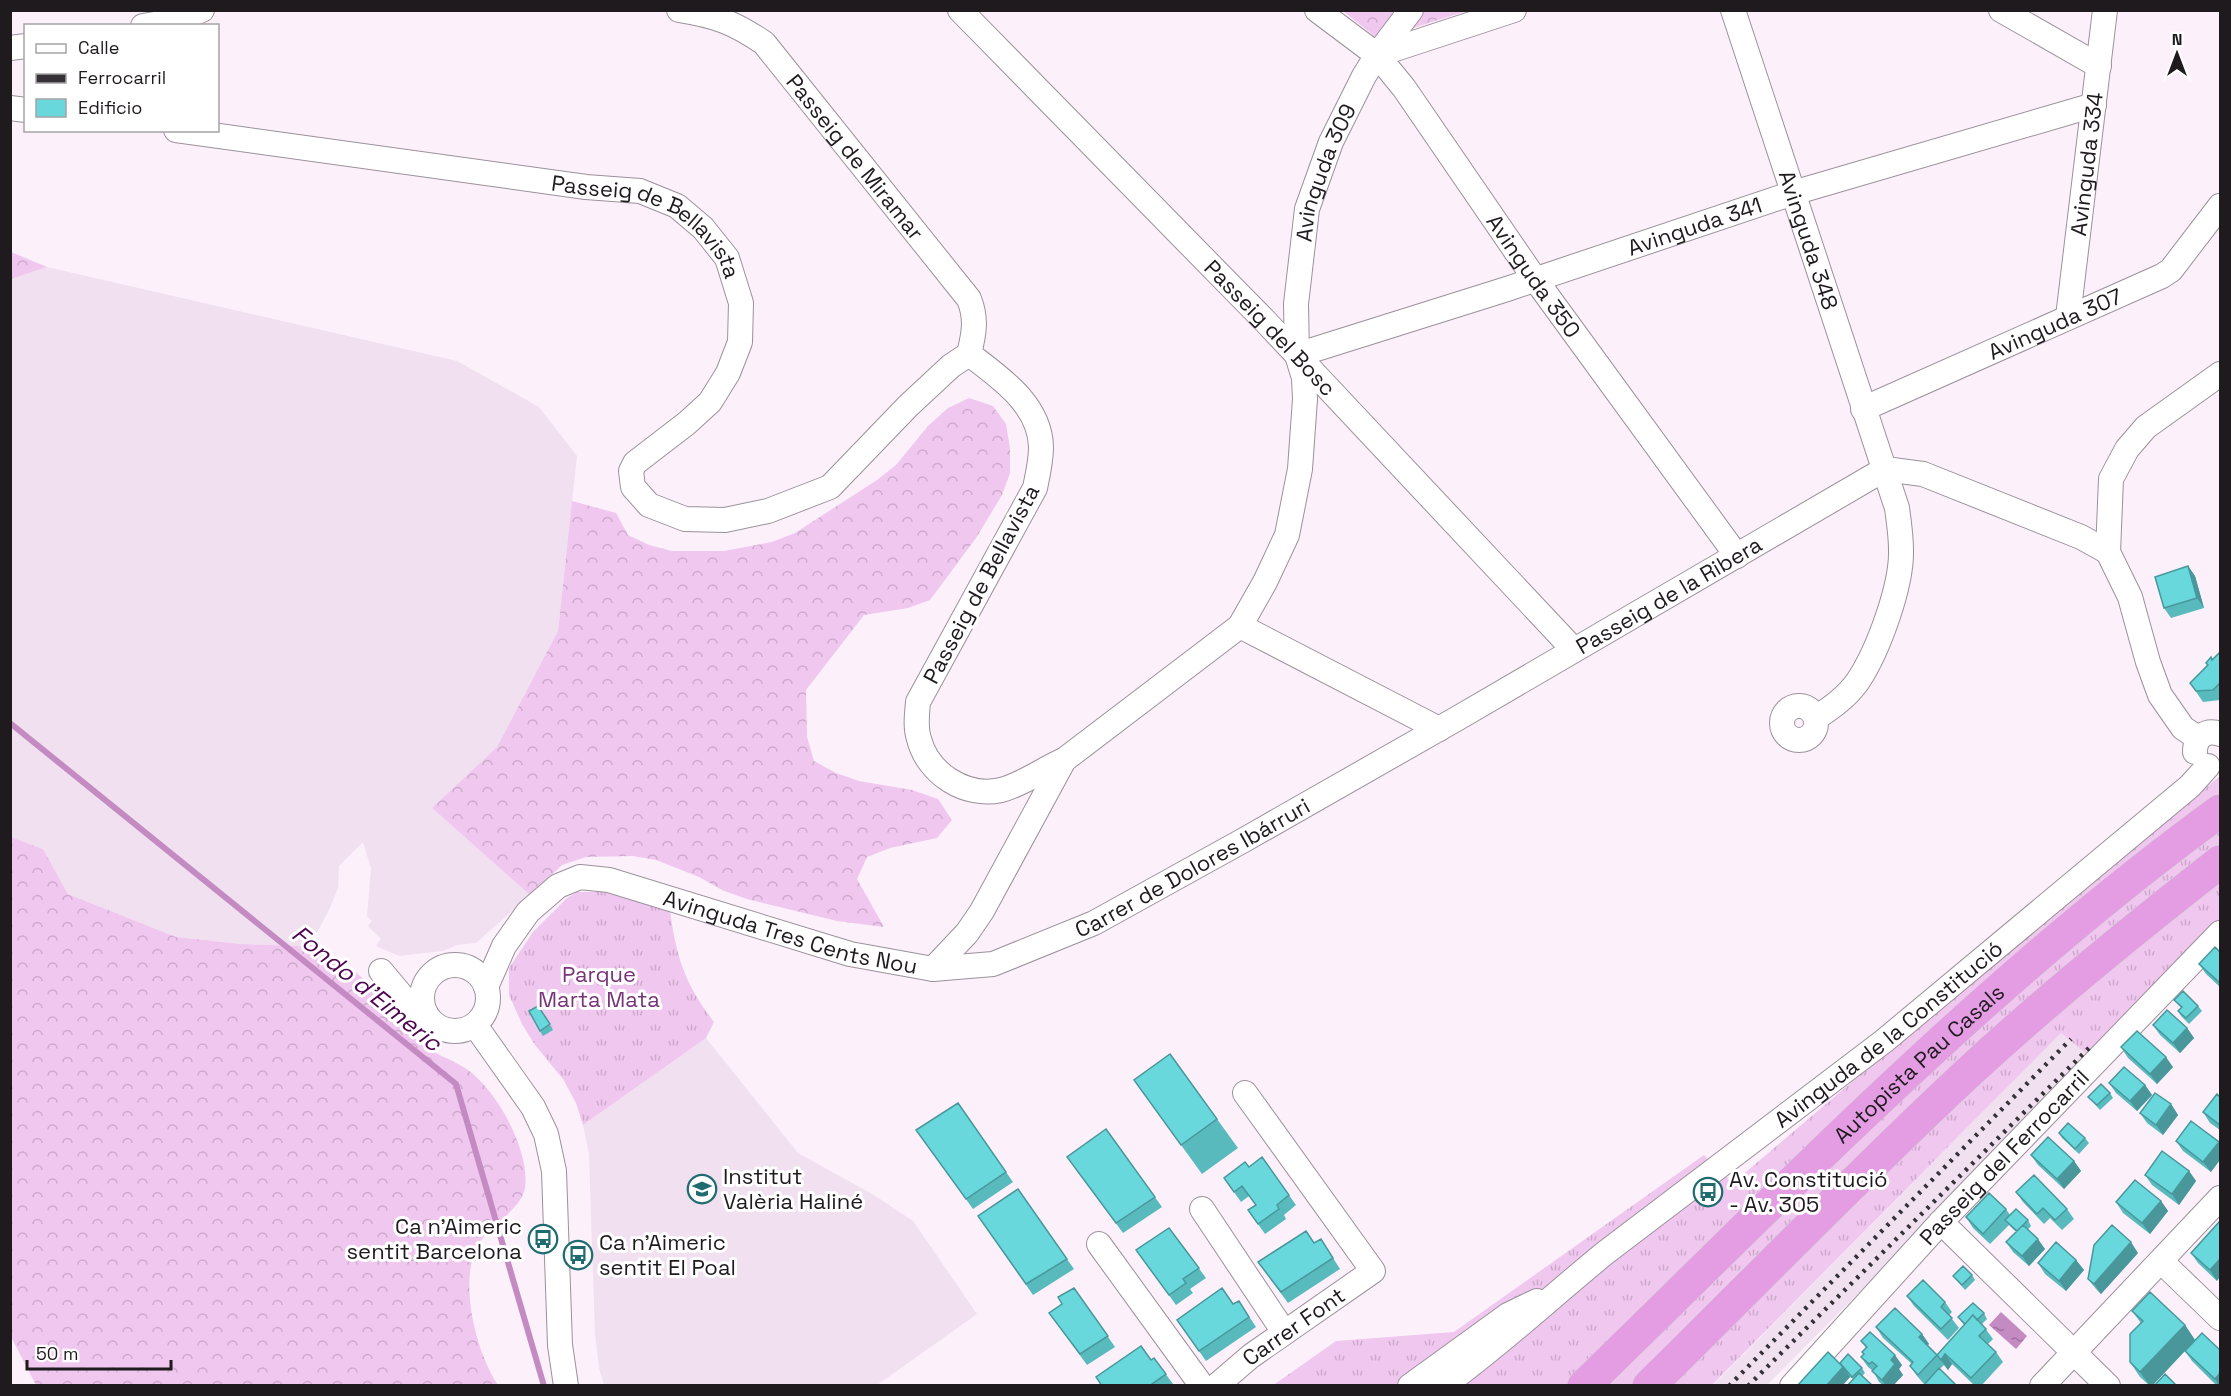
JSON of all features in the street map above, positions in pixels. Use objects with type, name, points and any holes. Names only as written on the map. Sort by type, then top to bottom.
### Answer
[{"type":"highway","name":"Autopista Pau Casals","points":[[1584,1386],[1839,1137],[1991,996],[2079,920],[2220,812]]},
{"type":"highway","name":"Autopista Pau Casals","points":[[1649,1386],[1820,1215],[1970,1071],[2079,974],[2220,862]]},
{"type":"street","points":[[154,24],[177,20],[202,10]]},
{"type":"street","name":"Passeig de Miramar","points":[[679,10],[724,19],[764,43],[969,299],[974,313],[969,354]]},
{"type":"street","name":"Passeig del Bosc","points":[[960,10],[1297,355],[1574,650]]},
{"type":"street","name":"Avinguda 350","points":[[1317,10],[1377,55],[1404,88],[1535,279],[1737,556]]},
{"type":"street","name":"Avinguda 309","points":[[1297,355],[1296,304],[1307,209],[1330,142],[1377,55],[1411,10]]},
{"type":"street","points":[[1377,55],[1486,15],[1514,10]]},
{"type":"street","name":"Avinguda 348","points":[[1733,10],[1897,508],[1901,551],[1896,592],[1875,648],[1857,682],[1836,705],[1816,718]]},
{"type":"street","points":[[2001,10],[2099,66]]},
{"type":"street","name":"Avinguda 334","points":[[2068,317],[2106,10]]},
{"type":"street","name":"Avinguda 341","points":[[1297,355],[1793,193],[2094,105]]},
{"type":"street","name":"Passeig de Bellavista","points":[[190,132],[586,187],[640,191],[677,206],[703,228],[727,258],[741,303],[740,342],[728,373],[710,402],[635,463],[631,471],[633,487],[649,505],[685,519],[725,520],[768,511],[830,487],[908,406],[951,366],[969,354],[1018,395],[1033,416],[1041,444],[1040,462],[1035,488],[918,702],[916,720],[919,739],[927,757],[941,774],[963,788],[982,793],[1017,784],[1064,760]]},
{"type":"street","name":"Avinguda 307","points":[[1863,409],[2171,270],[2220,206]]},
{"type":"street","name":"Avinguda Tres Cents Nou","points":[[486,987],[501,950],[528,912],[558,886],[580,878],[609,880],[850,954],[905,966],[933,969],[967,933],[982,911],[1064,760],[1240,626],[1265,582],[1287,535],[1300,469],[1305,411],[1304,378],[1297,355]]},
{"type":"street","points":[[2209,736],[2183,728],[2160,695],[2153,679],[2130,597],[2108,552],[2111,479],[2127,448],[2146,427],[2220,374]]},
{"type":"street","points":[[1885,469],[1923,474],[2081,537],[2108,552]]},
{"type":"street","name":"Passeig de la Ribera","points":[[1438,729],[1885,469]]},
{"type":"street","points":[[1240,626],[1438,729]]},
{"type":"street","name":"Carrer de Dolores Ibárruri","points":[[933,969],[993,964],[1094,923],[1438,729]]},
{"type":"street","name":"Avinguda de la Constitució","points":[[2209,736],[2194,750],[2198,760],[2214,765]]},
{"type":"street","name":"Avinguda de la Constitució","points":[[1443,1386],[1515,1331],[1560,1289],[1884,1041],[2214,765]]},
{"type":"street","name":"Passeig del Ferrocarril","points":[[1792,1386],[1941,1222],[2220,933]]},
{"type":"street","points":[[428,1019],[421,1003],[422,990],[431,975],[449,966],[474,971],[486,987],[488,999],[486,1011],[476,1025],[454,1032],[442,1030],[417,1014],[381,971],[400,976],[420,976],[449,966],[482,961],[501,950]]},
{"type":"street","points":[[476,1025],[533,1107],[546,1134],[554,1171],[560,1345],[566,1386]]},
{"type":"street","name":"Carrer Font","points":[[1216,1386],[1251,1356],[1373,1271],[1245,1093]]},
{"type":"street","points":[[2042,1386],[2162,1262],[2220,1198]]},
{"type":"street","points":[[1202,1209],[1284,1332]]},
{"type":"street","points":[[1941,1222],[2108,1386]]},
{"type":"street","points":[[1099,1244],[1202,1386]]},
{"type":"street","points":[[2162,1262],[2220,1318]]},
{"type":"street","name":"Avinguda de la Constitució","points":[[1410,1386],[1508,1315],[1560,1289]]},
{"type":"street","points":[[1463,1386],[1498,1353],[1515,1331]]},
{"type":"shaded area","points":[[47,267],[457,361],[539,407],[577,456],[558,631],[497,747],[432,808],[530,895],[476,943],[457,945],[443,951],[399,956],[376,946],[381,939],[368,926],[372,921],[367,916],[371,868],[363,842],[339,866],[338,888],[311,944],[299,946],[241,944],[176,937],[68,894],[43,849],[11,837],[10,279]]},
{"type":"shaded area","points":[[2062,1032],[2092,1058],[1767,1385],[1712,1386]]},
{"type":"shaded area","points":[[706,1038],[798,1153],[874,1195],[913,1221],[977,1314],[877,1385],[604,1385],[599,1368],[595,1334],[589,1154],[583,1125]]},
{"type":"green space","points":[[1343,11],[1467,11],[1378,39]]},
{"type":"green space","points":[[11,252],[47,267],[11,279]]},
{"type":"green space","points":[[969,398],[993,406],[1006,424],[1010,449],[1010,473],[1002,495],[976,538],[930,600],[908,608],[864,615],[806,690],[807,737],[814,761],[836,773],[859,781],[912,790],[938,799],[952,820],[937,838],[890,848],[867,857],[857,879],[884,927],[837,921],[747,899],[656,860],[633,856],[586,857],[562,865],[530,895],[432,808],[497,747],[558,631],[572,501],[616,513],[628,535],[649,545],[672,551],[724,551],[772,542],[795,533],[877,480],[896,465],[928,426],[948,408]]},
{"type":"green space","points":[[2220,776],[2220,923],[2092,1058],[2061,1033],[1712,1385],[1272,1386],[1336,1341],[1454,1332],[1704,1155],[1733,1183],[1907,1035]]},
{"type":"green space","points":[[11,837],[43,849],[68,894],[176,937],[241,944],[299,946],[311,944],[360,976],[423,1045],[462,1066],[479,1080],[501,1107],[510,1123],[517,1140],[525,1173],[523,1195],[513,1209],[482,1239],[474,1254],[470,1272],[469,1292],[476,1334],[482,1354],[498,1385],[36,1385],[10,1335]]},
{"type":"green space","name":"Parque Marta Mata","points":[[577,892],[603,892],[670,910],[675,942],[683,969],[696,995],[714,1022],[706,1038],[583,1125],[576,1103],[563,1079],[535,1045],[522,1024],[509,995],[509,968],[533,932],[567,898]]},
{"type":"water","points":[[2001,1312],[2027,1336],[2016,1349],[1989,1325]]},
{"type":"building","points":[[2188,566],[2197,598],[2164,608],[2155,577]]},
{"type":"building","points":[[2220,652],[2220,683],[2213,690],[2196,691],[2190,683],[2208,665],[2206,663],[2211,657],[2212,660]]},
{"type":"building","points":[[2215,947],[2220,952],[2219,982],[2199,964]]},
{"type":"building","points":[[2183,991],[2198,1006],[2186,1018],[2178,1011],[2182,1007],[2174,1000]]},
{"type":"building","points":[[538,1006],[550,1024],[540,1031],[529,1011]]},
{"type":"building","points":[[2167,1010],[2187,1028],[2173,1043],[2153,1025]]},
{"type":"building","points":[[2137,1031],[2166,1057],[2150,1074],[2121,1047]]},
{"type":"building","points":[[1170,1054],[1217,1119],[1181,1145],[1134,1080]]},
{"type":"building","points":[[2124,1067],[2145,1085],[2130,1101],[2109,1083]]},
{"type":"building","points":[[2101,1084],[2110,1093],[2097,1105],[2088,1097]]},
{"type":"building","points":[[2155,1093],[2171,1104],[2156,1125],[2140,1113]]},
{"type":"building","points":[[2217,1094],[2220,1097],[2220,1125],[2203,1112]]},
{"type":"building","points":[[958,1103],[1006,1172],[966,1199],[916,1130]]},
{"type":"building","points":[[2191,1121],[2219,1142],[2203,1162],[2176,1141]]},
{"type":"building","points":[[2068,1123],[2085,1138],[2075,1149],[2059,1133]]},
{"type":"building","points":[[1106,1129],[1155,1197],[1116,1223],[1067,1157]]},
{"type":"building","points":[[2048,1137],[2074,1161],[2057,1179],[2031,1155]]},
{"type":"building","points":[[2162,1151],[2189,1171],[2172,1194],[2145,1175]]},
{"type":"building","points":[[1262,1157],[1289,1195],[1277,1205],[1279,1209],[1258,1224],[1248,1210],[1256,1205],[1242,1186],[1234,1192],[1224,1178],[1245,1162],[1249,1167]]},
{"type":"building","points":[[2034,1175],[2067,1209],[2055,1220],[2043,1208],[2037,1214],[2016,1192]]},
{"type":"building","points":[[2135,1180],[2161,1201],[2142,1223],[2116,1202]]},
{"type":"building","points":[[1018,1189],[1067,1259],[1026,1284],[978,1216]]},
{"type":"building","points":[[1989,1193],[2006,1209],[1983,1234],[1966,1217]]},
{"type":"building","points":[[2016,1209],[2028,1220],[2017,1231],[2005,1220]]},
{"type":"building","points":[[2220,1221],[2220,1259],[2210,1270],[2191,1253]]},
{"type":"building","points":[[2023,1225],[2038,1239],[2022,1256],[2006,1242]]},
{"type":"building","points":[[2112,1225],[2131,1242],[2094,1284],[2088,1279],[2094,1245]]},
{"type":"building","points":[[1169,1228],[1199,1268],[1183,1279],[1186,1283],[1169,1295],[1136,1250]]},
{"type":"building","points":[[1306,1231],[1314,1243],[1321,1239],[1333,1258],[1281,1292],[1258,1262]]},
{"type":"building","points":[[2056,1242],[2076,1260],[2059,1281],[2038,1263]]},
{"type":"building","points":[[1963,1266],[1972,1275],[1962,1285],[1953,1276]]},
{"type":"building","points":[[1923,1280],[1945,1302],[1941,1307],[1952,1318],[1941,1329],[1907,1296]]},
{"type":"building","points":[[1074,1288],[1108,1336],[1080,1354],[1049,1313],[1062,1304],[1058,1297]]},
{"type":"building","points":[[1222,1288],[1233,1304],[1239,1301],[1249,1317],[1199,1351],[1177,1320]]},
{"type":"building","points":[[2150,1292],[2185,1325],[2140,1372],[2130,1362],[2130,1334],[2143,1321],[2132,1311]]},
{"type":"building","points":[[1973,1303],[1984,1313],[1977,1320],[1973,1315],[1965,1324],[1958,1317]]},
{"type":"building","points":[[1895,1308],[1922,1334],[1919,1337],[1937,1355],[1918,1375],[1910,1366],[1913,1362],[1876,1327]]},
{"type":"building","points":[[1973,1315],[1986,1329],[1979,1336],[1996,1352],[1971,1378],[1945,1354],[1941,1360],[1937,1355]]},
{"type":"building","points":[[1870,1332],[1895,1355],[1891,1360],[1895,1364],[1882,1380],[1872,1371],[1877,1366],[1872,1362],[1869,1364],[1861,1357],[1867,1347],[1861,1341]]},
{"type":"building","points":[[2202,1333],[2220,1350],[2220,1373],[2215,1379],[2185,1351]]},
{"type":"building","points":[[1141,1346],[1151,1360],[1154,1358],[1166,1374],[1149,1386],[1102,1386],[1096,1377]]},
{"type":"building","points":[[1828,1352],[1843,1367],[1826,1386],[1797,1386]]},
{"type":"building","points":[[1848,1354],[1862,1368],[1852,1377],[1840,1363]]},
{"type":"building","points":[[1939,1368],[1957,1386],[1923,1386]]},
{"type":"building","points":[[1859,1373],[1873,1386],[1847,1386]]},
{"type":"building","points":[[2165,1374],[2177,1386],[2154,1386]]},
{"type":"waterway","name":"Fondo d'Eimeric","points":[[10,723],[456,1084],[544,1386]]},
{"type":"railway","points":[[1729,1386],[2071,1039]]},
{"type":"railway","points":[[1748,1386],[2092,1045]]},
{"type":"place","name":"Institut Valèria Haliné","points":[[702,1189]]},
{"type":"place","name":"Av. Constitució - Av. 305","points":[[1708,1192]]},
{"type":"place","name":"Ca n'Aimeric sentit Barcelona","points":[[543,1239]]},
{"type":"place","name":"Ca n'Aimeric sentit El Poal","points":[[578,1255]]}]
